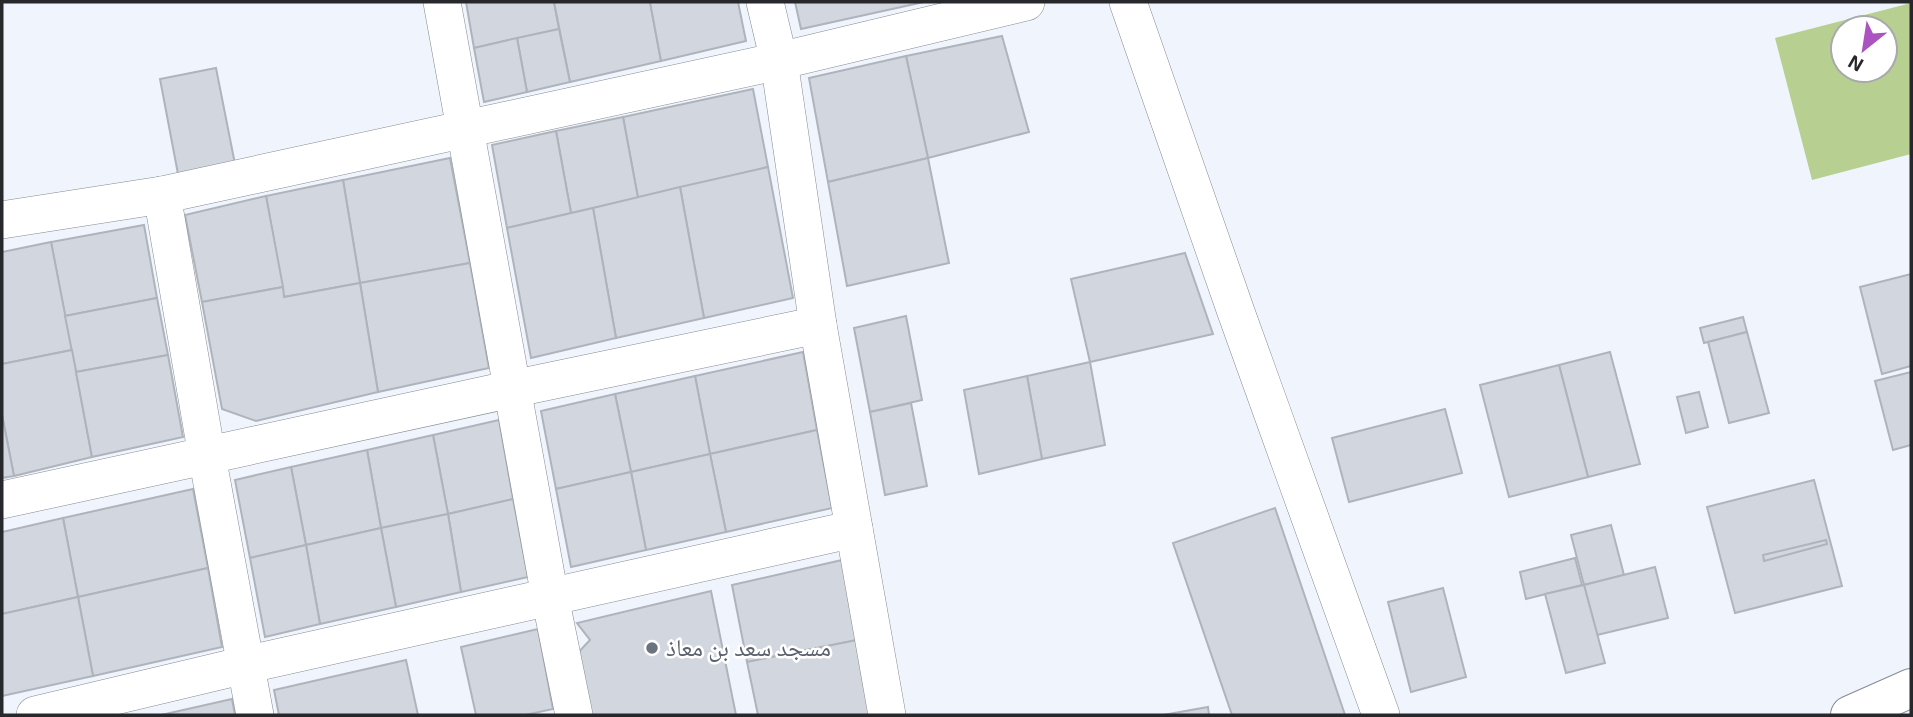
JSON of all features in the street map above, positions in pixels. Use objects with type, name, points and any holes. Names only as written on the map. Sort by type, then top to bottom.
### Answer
[{"type":"main road","points":[[1850,715],[1911,688]]},
{"type":"street","points":[[442,2],[550,597],[574,715]]},
{"type":"street","points":[[765,2],[779,61],[818,325],[887,715]]},
{"type":"street","points":[[2,220],[162,195],[779,61],[1026,2]]},
{"type":"street","points":[[1128,2],[1381,715]]},
{"type":"street","points":[[162,195],[255,715]]},
{"type":"street","points":[[2,500],[818,325]]},
{"type":"street","points":[[35,715],[245,664],[854,529]]},
{"type":"green space","points":[[1911,3],[1911,154],[1812,180],[1775,38],[1829,24],[1829,84],[1899,84],[1899,14],[1868,14]]},
{"type":"building","points":[[466,2],[554,2],[559,29],[474,48]]},
{"type":"building","points":[[554,2],[650,2],[661,61],[570,82]]},
{"type":"building","points":[[650,2],[738,2],[746,41],[661,61]]},
{"type":"building","points":[[795,2],[924,2],[801,29]]},
{"type":"building","points":[[559,29],[570,82],[527,92],[517,38]]},
{"type":"building","points":[[1002,36],[1029,132],[928,158],[906,56]]},
{"type":"building","points":[[517,38],[527,92],[484,102],[474,48]]},
{"type":"building","points":[[906,56],[928,158],[828,182],[809,78]]},
{"type":"building","points":[[216,68],[235,164],[178,174],[160,79]]},
{"type":"building","points":[[753,89],[768,167],[638,198],[623,117]]},
{"type":"building","points":[[623,117],[638,198],[571,213],[556,131]]},
{"type":"building","points":[[556,131],[571,213],[507,228],[492,145]]},
{"type":"building","points":[[450,158],[470,263],[360,283],[343,180]]},
{"type":"building","points":[[928,158],[949,263],[847,286],[828,182]]},
{"type":"building","points":[[768,167],[793,298],[704,318],[680,187]]},
{"type":"building","points":[[343,180],[360,283],[284,297],[266,196]]},
{"type":"building","points":[[680,187],[704,318],[616,338],[593,208]]},
{"type":"building","points":[[266,196],[283,287],[202,302],[185,215]]},
{"type":"building","points":[[593,208],[616,338],[531,358],[507,228]]},
{"type":"building","points":[[144,225],[157,298],[65,316],[51,242]]},
{"type":"building","points":[[51,242],[72,350],[2,364],[2,252]]},
{"type":"building","points":[[1185,253],[1213,334],[1090,362],[1071,279]]},
{"type":"building","points":[[470,263],[489,368],[378,392],[360,283]]},
{"type":"building","points":[[1911,274],[1911,366],[1882,374],[1860,287]]},
{"type":"building","points":[[360,283],[378,392],[256,421],[222,409],[202,302],[283,287],[284,297]]},
{"type":"building","points":[[157,298],[168,355],[76,372],[65,316]]},
{"type":"building","points":[[906,316],[922,400],[870,412],[854,328]]},
{"type":"building","points":[[1743,317],[1747,332],[1704,343],[1700,328]]},
{"type":"building","points":[[1747,332],[1769,413],[1729,423],[1708,342]]},
{"type":"building","points":[[72,350],[92,457],[14,476],[2,415],[2,364]]},
{"type":"building","points":[[803,352],[817,430],[710,454],[695,376]]},
{"type":"building","points":[[1610,352],[1640,464],[1588,477],[1559,365]]},
{"type":"building","points":[[168,355],[183,437],[92,457],[76,372]]},
{"type":"building","points":[[1090,362],[1105,445],[1042,459],[1027,376]]},
{"type":"building","points":[[1559,365],[1588,477],[1509,497],[1480,385]]},
{"type":"building","points":[[1911,372],[1911,445],[1893,450],[1875,381]]},
{"type":"building","points":[[695,376],[710,454],[631,472],[615,394]]},
{"type":"building","points":[[1027,376],[1042,459],[979,474],[964,390]]},
{"type":"building","points":[[1699,392],[1708,427],[1686,433],[1677,397]]},
{"type":"building","points":[[615,394],[631,472],[556,489],[541,411]]},
{"type":"building","points":[[911,403],[927,486],[885,495],[870,412]]},
{"type":"building","points":[[1445,409],[1462,473],[1349,502],[1332,438]]},
{"type":"building","points":[[2,415],[14,476],[2,478]]},
{"type":"building","points":[[499,420],[513,499],[448,514],[433,435]]},
{"type":"building","points":[[817,430],[832,508],[726,532],[710,454]]},
{"type":"building","points":[[433,435],[448,514],[381,528],[367,450]]},
{"type":"building","points":[[367,450],[381,528],[306,545],[291,467]]},
{"type":"building","points":[[710,454],[726,532],[646,550],[631,472]]},
{"type":"building","points":[[291,467],[306,545],[250,558],[235,480]]},
{"type":"building","points":[[631,472],[646,550],[571,567],[556,489]]},
{"type":"building","points":[[1814,480],[1842,586],[1735,613],[1707,507]]},
{"type":"building","points":[[193,489],[208,568],[78,597],[63,518]]},
{"type":"building","points":[[513,499],[528,577],[461,592],[448,514]]},
{"type":"building","points":[[1275,508],[1345,715],[1232,715],[1173,543]]},
{"type":"building","points":[[448,514],[461,592],[396,607],[381,528]]},
{"type":"building","points":[[63,518],[78,597],[2,614],[2,532]]},
{"type":"building","points":[[1611,525],[1624,575],[1584,585],[1571,535]]},
{"type":"building","points":[[381,528],[396,607],[320,624],[306,545]]},
{"type":"building","points":[[1826,540],[1827,544],[1764,561],[1763,555]]},
{"type":"building","points":[[306,545],[320,624],[265,637],[250,558]]},
{"type":"building","points":[[1575,558],[1582,585],[1526,599],[1520,572]]},
{"type":"building","points":[[842,560],[857,640],[747,662],[732,585]]},
{"type":"building","points":[[1655,567],[1668,618],[1597,635],[1584,585]]},
{"type":"building","points":[[208,568],[222,647],[93,676],[78,597]]},
{"type":"building","points":[[1584,585],[1605,663],[1566,673],[1545,594]]},
{"type":"building","points":[[1443,588],[1466,677],[1411,692],[1388,602]]},
{"type":"building","name":"مسجد سعد بن معاذ","points":[[711,591],[736,715],[588,715],[574,657],[590,640],[577,623]]},
{"type":"building","points":[[78,597],[93,676],[2,696],[2,614]]},
{"type":"building","points":[[538,629],[553,709],[525,715],[476,715],[461,647]]},
{"type":"building","points":[[857,640],[870,715],[758,715],[747,662]]},
{"type":"building","points":[[406,660],[418,715],[279,715],[274,690]]},
{"type":"building","points":[[232,699],[235,715],[161,715]]},
{"type":"building","points":[[1208,707],[1209,715],[1163,715]]},
{"type":"place","name":"مسجد سعد بن معاذ","points":[[652,648]]}]
